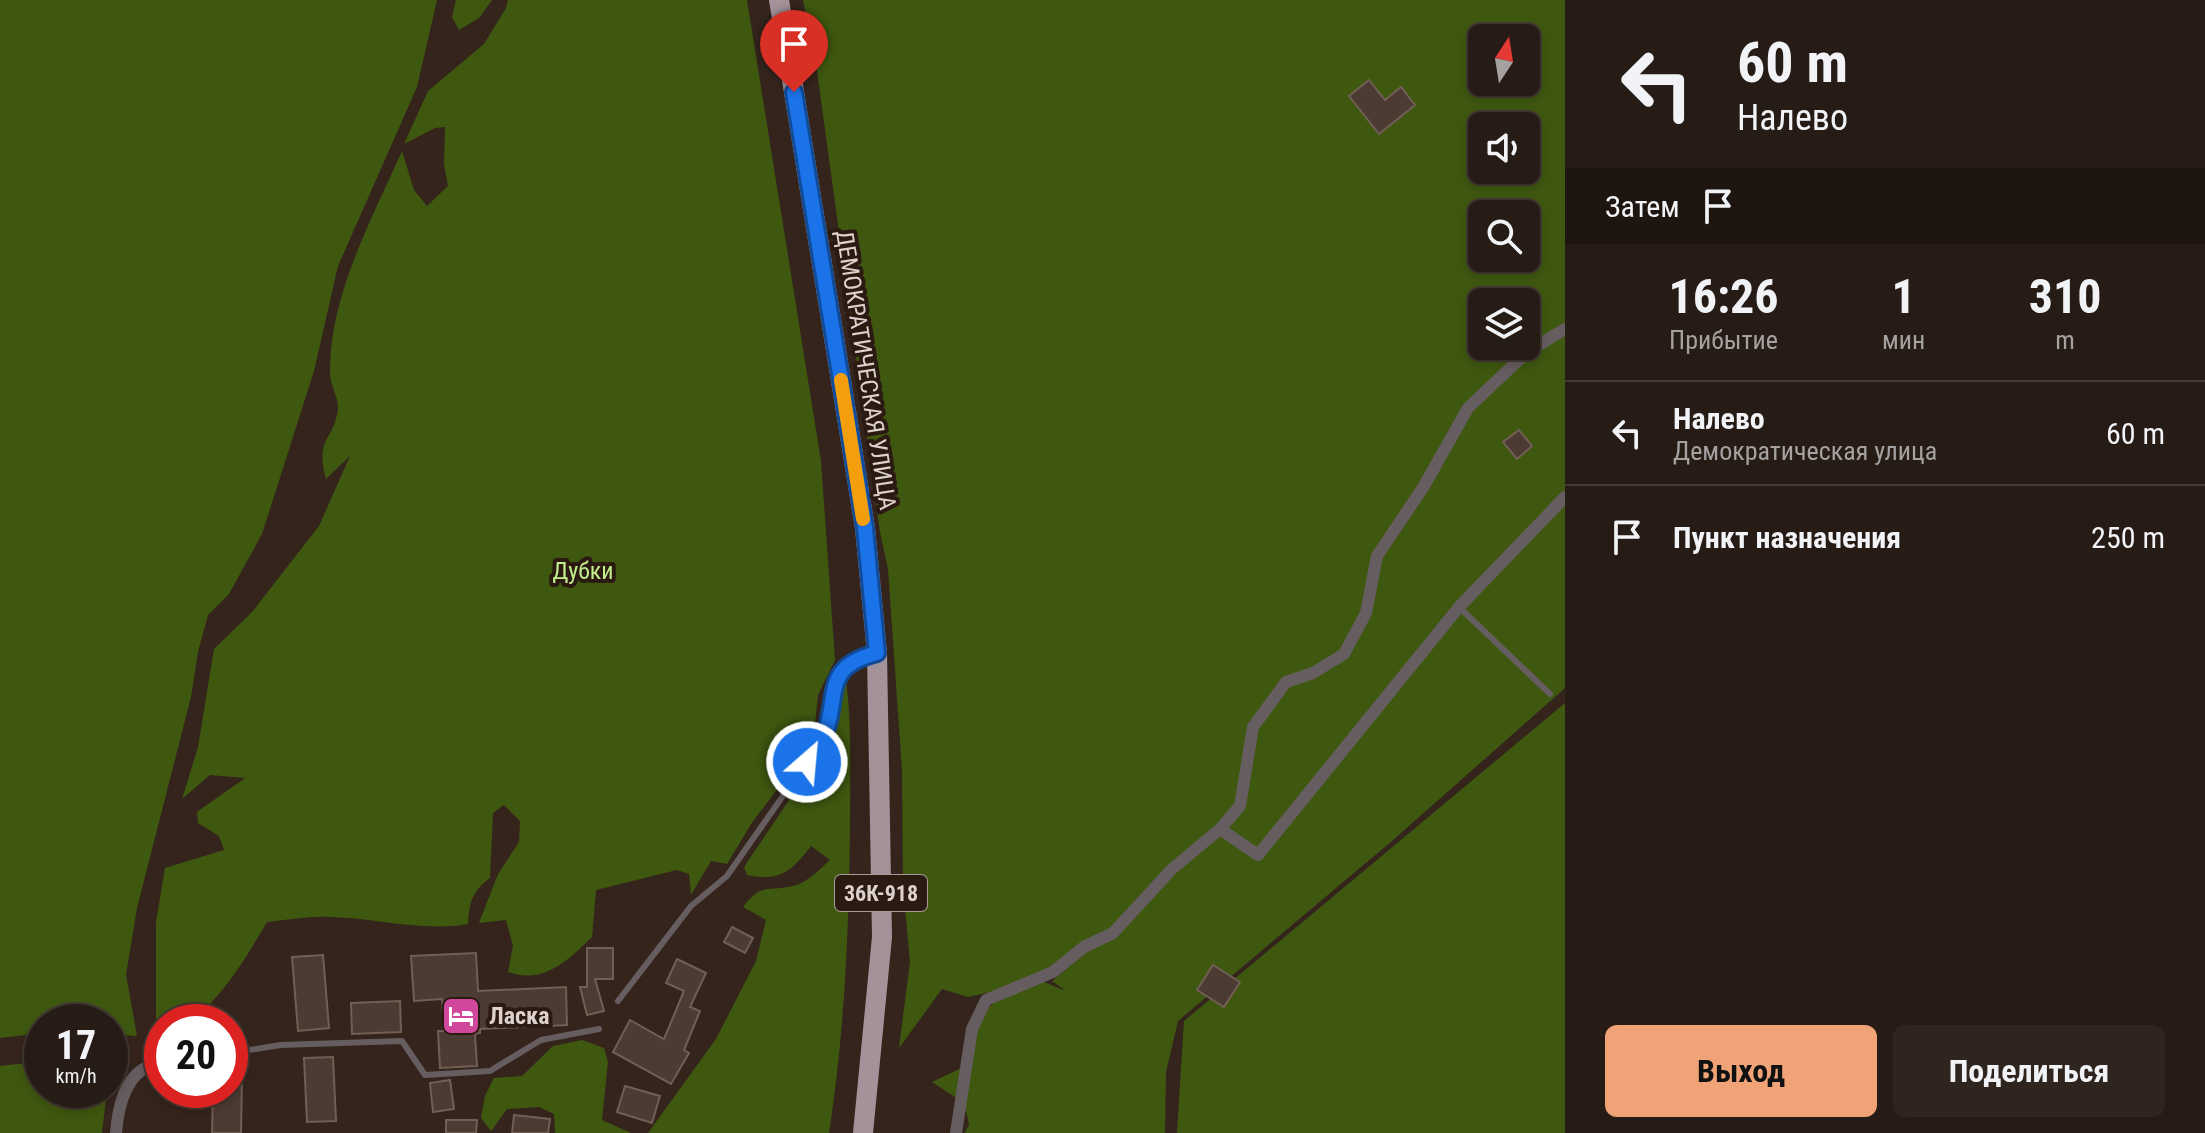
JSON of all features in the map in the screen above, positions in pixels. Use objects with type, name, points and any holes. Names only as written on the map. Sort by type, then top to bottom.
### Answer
[{"type":"main road","name":"ДЕМОКРАТИЧЕСКАЯ УЛИЦА","points":[[779,0],[865,528],[877,653],[882,937],[863,1133]]},
{"type":"street","points":[[956,1133],[972,1029],[986,1000],[1053,972],[1084,947],[1113,933],[1172,869],[1220,829],[1240,806],[1253,727],[1286,682],[1313,673],[1344,654],[1366,613],[1377,556],[1424,486],[1468,408],[1527,352],[1565,329]]},
{"type":"street","points":[[1220,829],[1258,855],[1459,607],[1565,497]]},
{"type":"street","points":[[116,1133],[118,1106],[137,1071],[144,1069]]},
{"type":"lane","points":[[1459,607],[1550,694]]},
{"type":"lane","points":[[618,1001],[691,906],[727,876],[822,740],[837,675],[855,658],[877,653]]},
{"type":"lane","points":[[248,1050],[281,1045],[402,1041],[425,1075],[490,1071],[541,1040],[599,1029]]},
{"type":"green space","points":[[0,0],[437,0],[417,87],[338,266],[314,371],[262,534],[229,594],[208,615],[191,697],[137,908],[126,975],[137,1036],[128,1035],[128,1004],[24,1004],[24,1035],[0,1038]]},
{"type":"green space","points":[[456,0],[492,0],[479,18],[459,30],[452,17]]},
{"type":"green space","name":"Дубки","points":[[508,0],[747,0],[821,461],[835,660],[818,695],[813,743],[753,821],[727,864],[711,861],[691,895],[689,874],[677,870],[596,890],[592,937],[564,962],[544,973],[521,975],[508,972],[513,946],[506,920],[479,923],[498,874],[519,842],[520,821],[504,805],[493,813],[490,878],[473,898],[468,924],[433,926],[322,917],[267,922],[234,975],[209,1004],[156,1004],[156,922],[165,868],[224,850],[219,836],[198,823],[197,812],[245,778],[210,775],[182,799],[198,747],[214,649],[252,612],[319,526],[350,456],[326,479],[324,447],[338,409],[330,378],[332,344],[344,287],[354,259],[402,151],[414,190],[427,206],[448,186],[444,164],[445,127],[435,128],[404,144],[428,91],[484,44]]},
{"type":"green space","points":[[803,0],[1565,0],[1565,688],[1392,841],[1178,1021],[1166,1072],[1165,1133],[965,1133],[969,1124],[964,1103],[932,1082],[972,1063],[975,1021],[1001,996],[1039,980],[1066,991],[1052,981],[1083,955],[1004,989],[968,997],[942,989],[899,1048],[910,962],[903,887],[902,770],[888,569],[880,532],[817,71]]},
{"type":"green space","points":[[846,678],[850,751],[847,940],[839,1056],[829,1133],[648,1133],[716,1039],[756,961],[766,920],[743,907],[760,891],[803,882],[830,860],[811,846],[791,868],[777,875],[747,875],[744,867],[822,751]]},
{"type":"green space","points":[[1565,703],[1565,1133],[1177,1133],[1184,1021]]},
{"type":"green space","points":[[582,1040],[604,1048],[608,1062],[602,1120],[631,1133],[555,1133],[554,1114],[539,1107],[507,1109],[491,1131],[481,1118],[485,1096],[494,1078],[522,1076],[553,1046]]},
{"type":"green space","points":[[24,1063],[24,1108],[105,1108],[102,1133],[0,1133],[0,1066]]},
{"type":"building","points":[[1369,80],[1385,100],[1401,87],[1415,105],[1379,134],[1349,96]]},
{"type":"building","points":[[1519,430],[1532,446],[1517,459],[1503,442]]},
{"type":"building","points":[[732,927],[753,938],[745,953],[724,942]]},
{"type":"building","points":[[587,948],[613,948],[613,979],[595,979],[604,1011],[587,1015],[580,987],[587,987]]},
{"type":"building","name":"Ласка","points":[[476,953],[478,991],[566,987],[567,1025],[480,1029],[480,1033],[475,1034],[477,1066],[440,1068],[438,1031],[444,1031],[442,999],[414,1001],[411,956]]},
{"type":"building","points":[[323,955],[329,1028],[298,1031],[292,957]]},
{"type":"building","points":[[677,959],[706,973],[690,1007],[700,1011],[684,1050],[689,1053],[671,1084],[613,1052],[630,1020],[664,1039],[684,991],[666,983]]},
{"type":"building","points":[[1213,965],[1240,982],[1224,1007],[1197,990]]},
{"type":"building","points":[[400,1001],[401,1032],[352,1034],[351,1003]]},
{"type":"building","points":[[333,1057],[336,1121],[307,1122],[304,1058]]},
{"type":"building","points":[[450,1080],[454,1109],[433,1112],[430,1083]]},
{"type":"building","points":[[625,1086],[660,1096],[652,1123],[617,1112]]},
{"type":"building","points":[[213,1108],[241,1108],[241,1133],[212,1133]]},
{"type":"building","points":[[514,1115],[550,1119],[548,1133],[512,1133]]},
{"type":"building","points":[[446,1120],[477,1120],[476,1133],[446,1133]]},
{"type":"slow traffic","points":[[841,380],[863,519]]},
{"type":"place","name":"Ласка","points":[[461,1016]]},
{"type":"route","points":[[794,92],[865,528],[877,653],[855,658],[837,675],[822,740],[807,762]]}]
